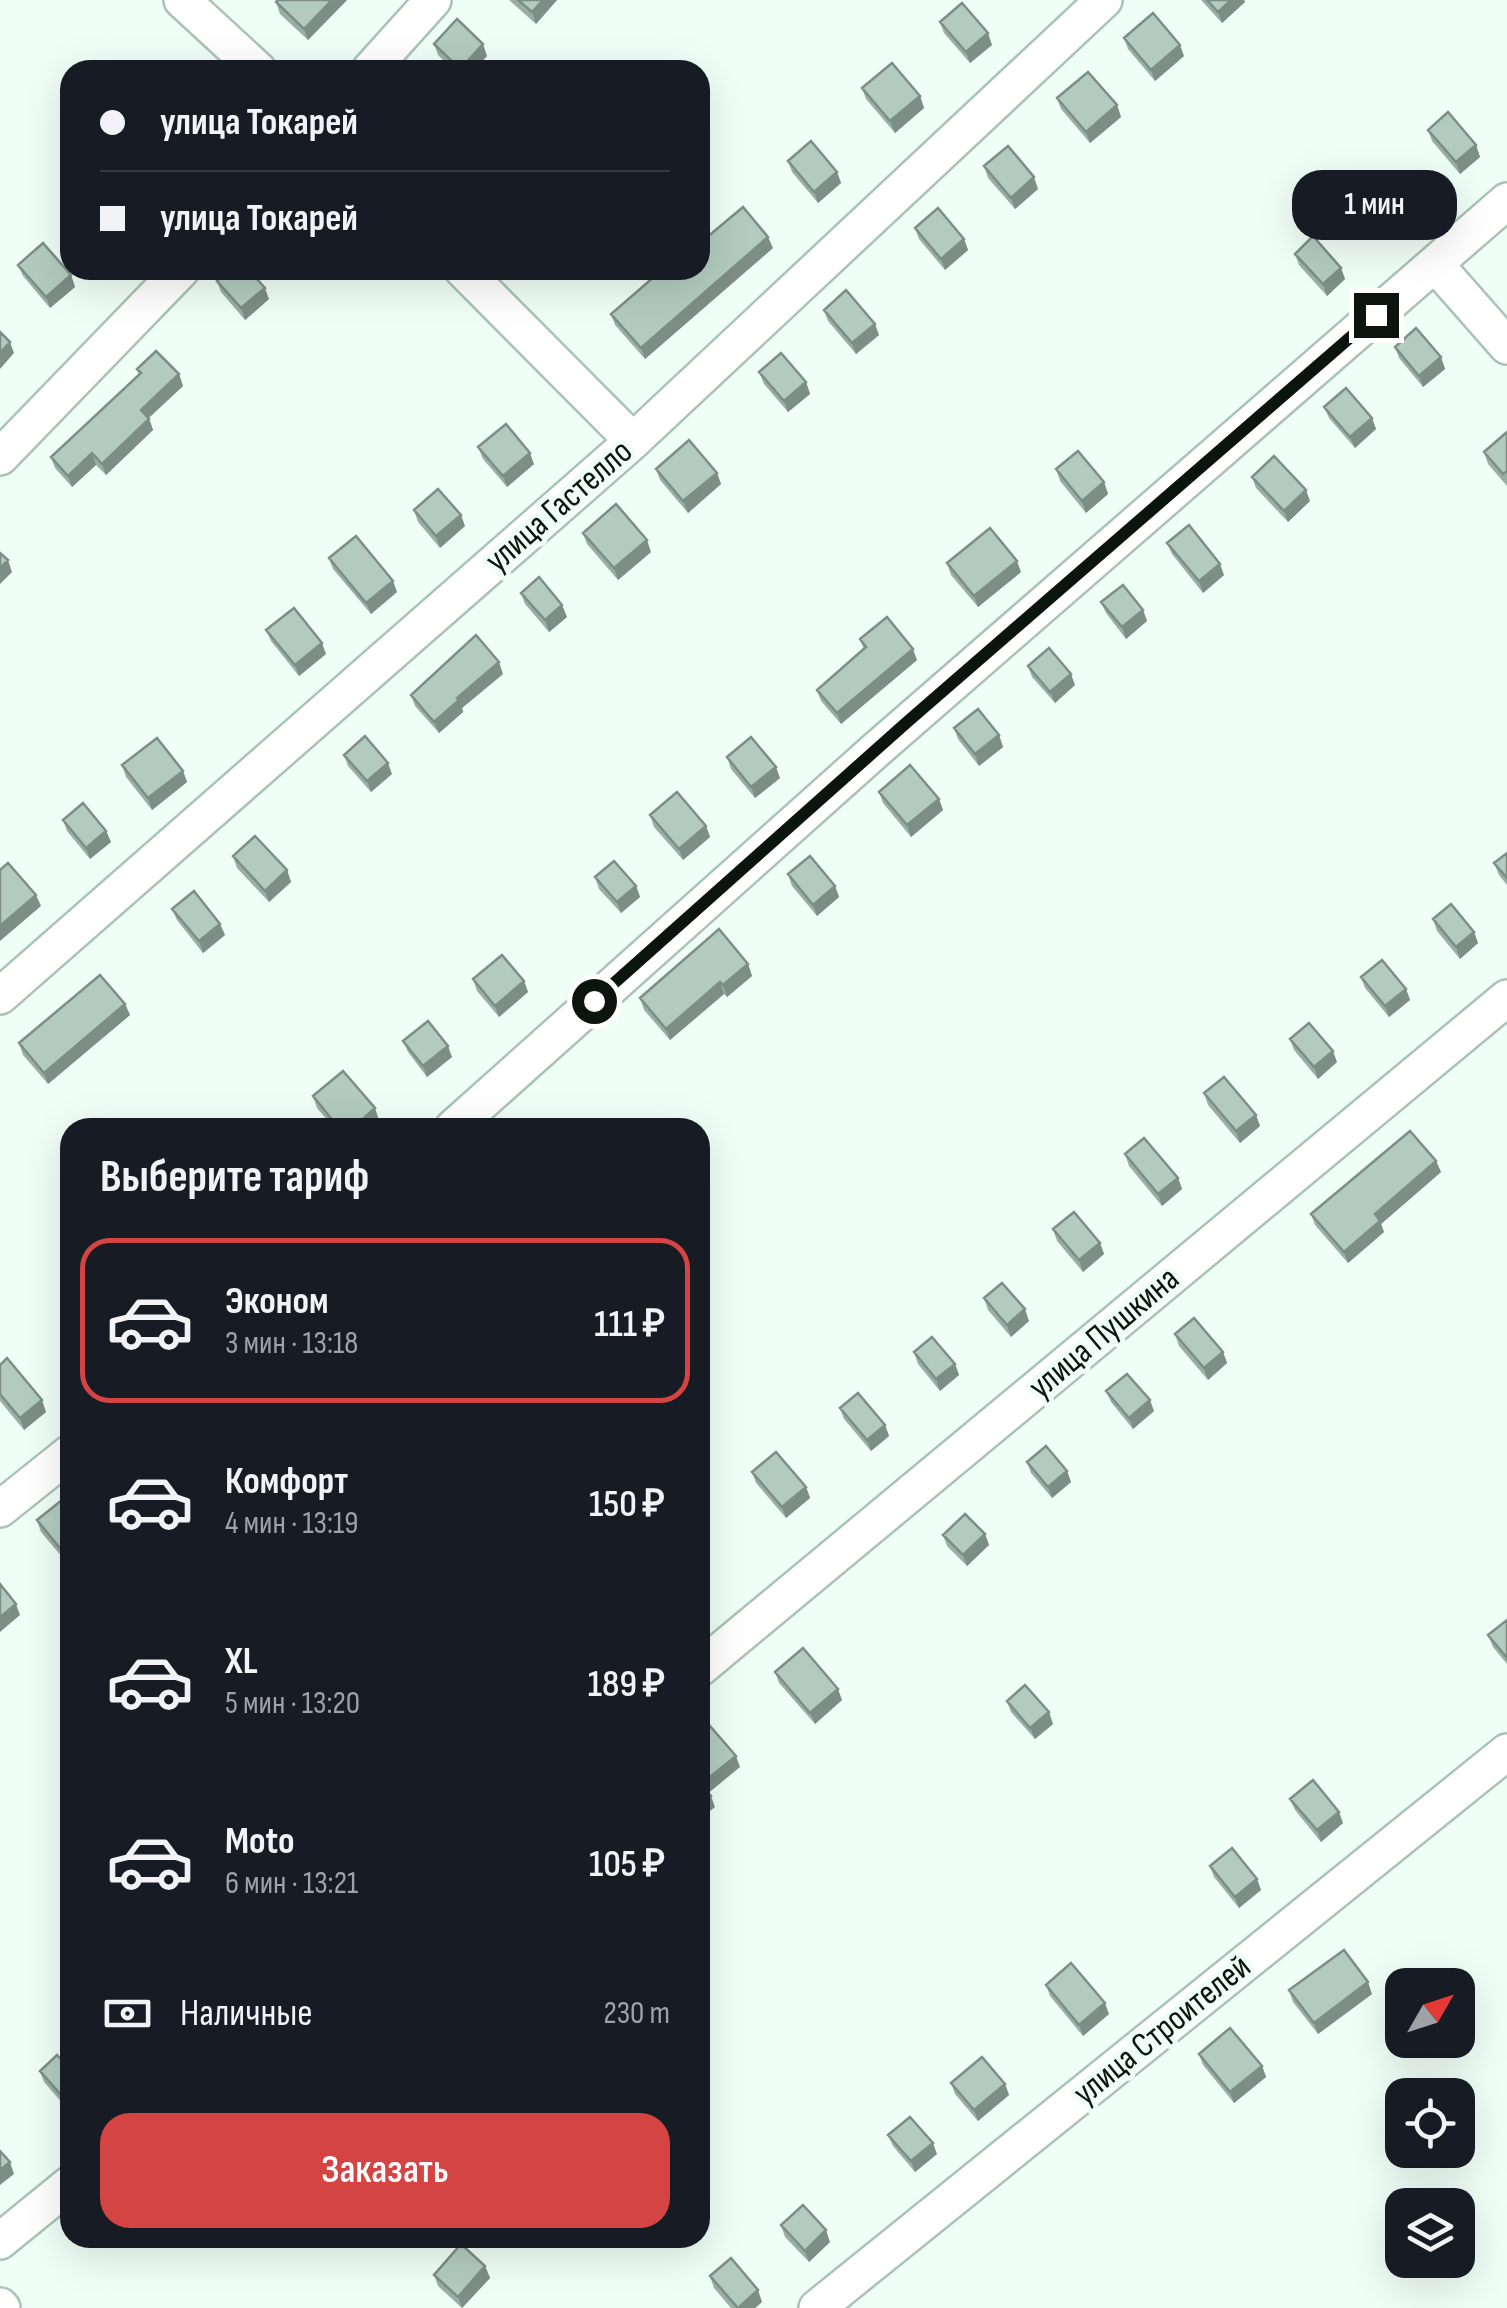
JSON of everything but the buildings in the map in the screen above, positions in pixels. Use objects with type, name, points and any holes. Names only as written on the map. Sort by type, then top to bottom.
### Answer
[{"type":"street","points":[[182,0],[247,60]]},
{"type":"street","points":[[379,60],[433,0]]},
{"type":"street","name":"улица Гастелло","points":[[0,996],[633,441],[1104,0]]},
{"type":"street","points":[[463,1118],[892,736],[1507,200]]},
{"type":"street","points":[[1435,264],[1507,346]]},
{"type":"street","points":[[0,457],[171,280]]},
{"type":"street","points":[[473,280],[633,441]]},
{"type":"street","name":"улица Пушкина","points":[[710,1660],[1507,998]]},
{"type":"street","points":[[0,1510],[60,1461]]},
{"type":"street","name":"улица Строителей","points":[[817,2308],[1507,1752]]},
{"type":"street","points":[[0,2241],[60,2192]]},
{"type":"route","points":[[594,1001],[906,723],[1376,315]]}]
